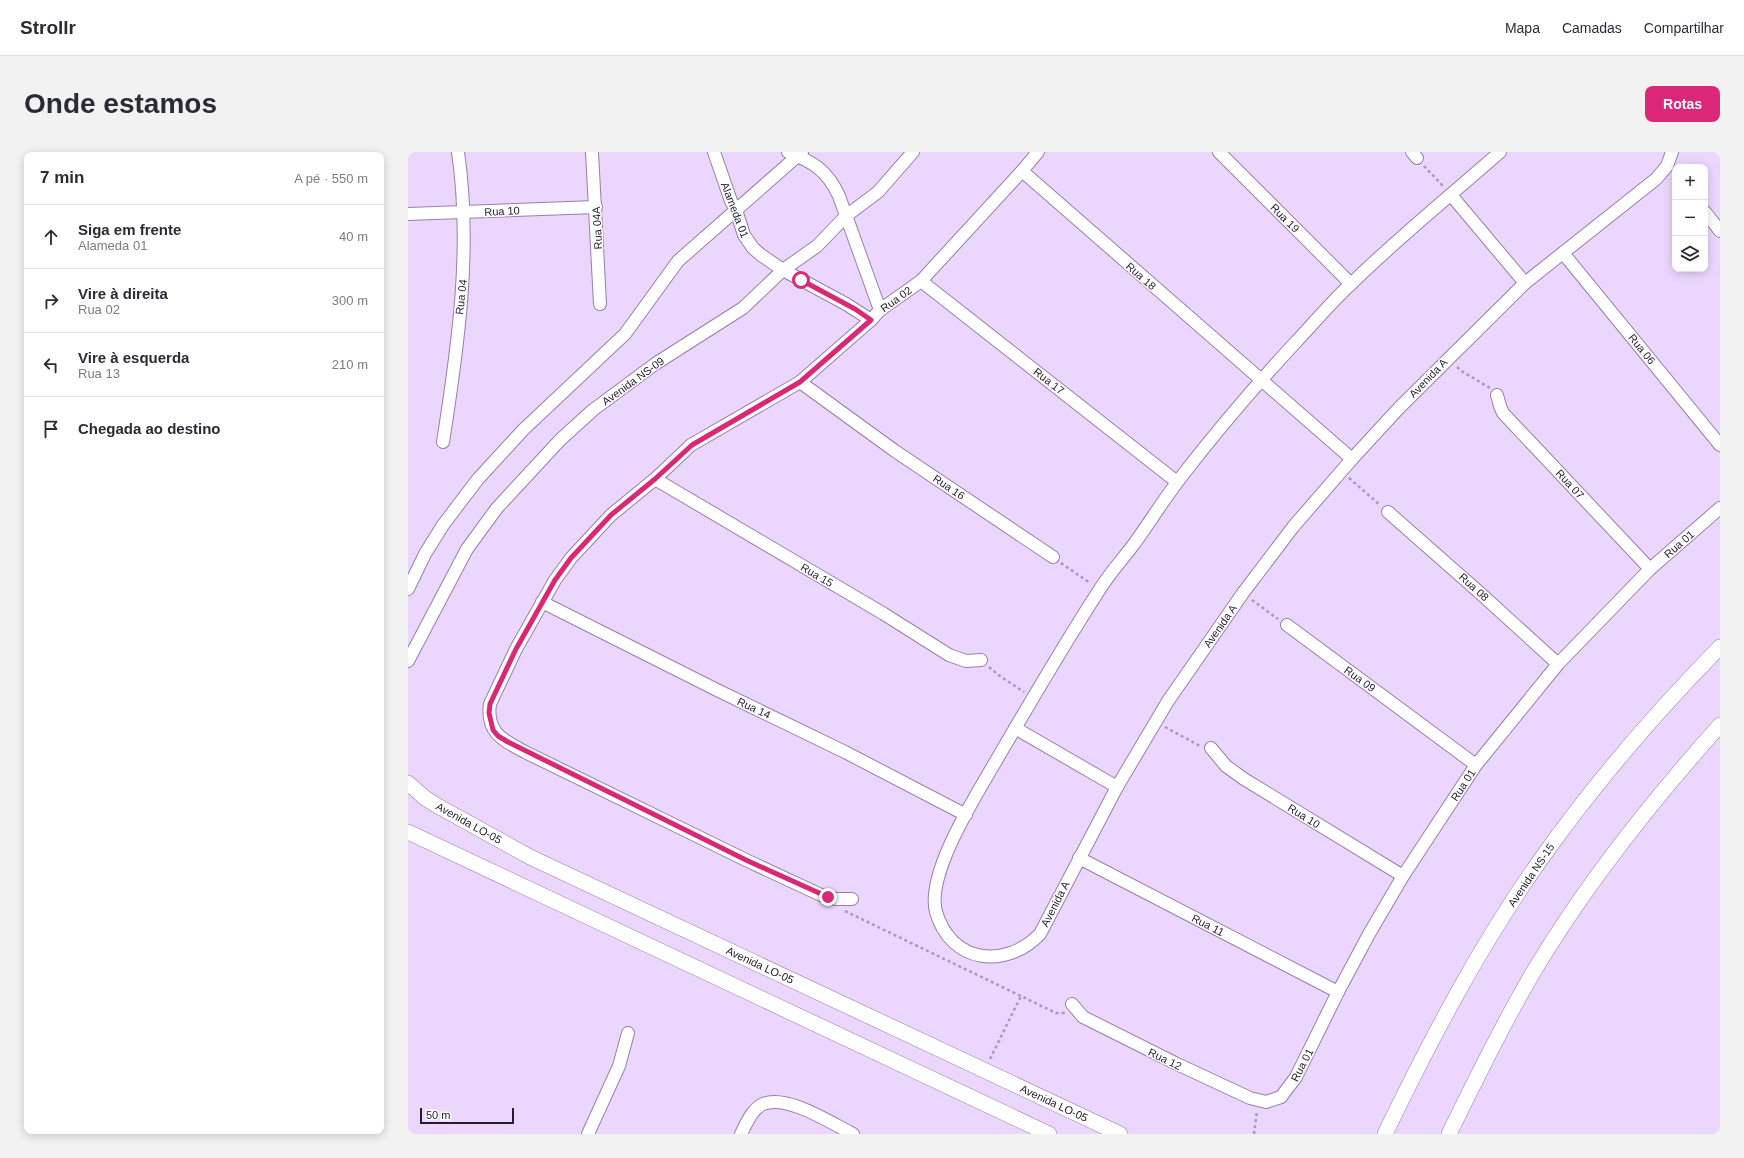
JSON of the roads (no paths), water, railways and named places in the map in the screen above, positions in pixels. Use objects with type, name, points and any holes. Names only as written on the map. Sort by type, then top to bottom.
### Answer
[{"type":"main road","name":"Avenida NS-15","points":[[1385,1134],[1419,1063],[1450,1006],[1509,907],[1540,860],[1575,812],[1638,735],[1720,647]]},
{"type":"main road","points":[[1449,1134],[1499,1033],[1535,970],[1576,907],[1641,818],[1720,725]]},
{"type":"main road","name":"Avenida LO-05","points":[[408,783],[413,789],[430,802],[530,857],[1120,1134]]},
{"type":"main road","points":[[408,832],[1049,1134]]},
{"type":"street","name":"Rua 04","points":[[443,442],[452,384],[464,267],[463,213],[458,152]]},
{"type":"street","name":"Rua 04A","points":[[592,152],[600,304]]},
{"type":"street","name":"Alameda 01","points":[[714,152],[731,201],[748,242],[761,255],[783,270],[846,304],[871,320]]},
{"type":"street","name":"Avenida NS-09","points":[[408,661],[467,549],[497,508],[560,440],[593,410],[655,364],[744,308],[783,270],[817,246],[846,216],[878,192],[913,152]]},
{"type":"street","name":"Rua 02","points":[[852,899],[832,898],[748,861],[525,752],[501,738],[493,730],[489,713],[493,697],[516,649],[555,580],[571,558],[611,515],[655,479],[692,445],[800,382],[871,320],[880,310],[921,281],[1038,152]]},
{"type":"street","name":"Rua 19","points":[[1219,152],[1351,284]]},
{"type":"street","name":"Avenida A","points":[[1500,152],[1351,284],[1261,380],[1213,436],[1177,482],[1134,544],[1099,589],[1015,728],[966,815],[946,855],[935,890],[934,898],[936,911],[943,929],[961,948],[969,953],[991,957],[1003,956],[1019,951],[1034,940],[1043,929],[1117,786],[1190,668],[1293,526],[1352,459],[1449,357],[1525,284],[1656,179],[1667,166],[1672,152]]},
{"type":"street","points":[[408,589],[429,548],[443,525],[478,479],[522,430],[625,334],[678,260],[736,210],[796,153],[818,167],[831,180],[839,196],[880,310]]},
{"type":"street","name":"Rua 18","points":[[1022,171],[1352,459]]},
{"type":"street","points":[[1451,195],[1525,284]]},
{"type":"street","name":"Rua 10","points":[[408,214],[596,207]]},
{"type":"street","points":[[1708,216],[1720,231]]},
{"type":"street","name":"Rua 06","points":[[1563,253],[1720,445]]},
{"type":"street","name":"Rua 17","points":[[921,281],[1177,482]]},
{"type":"street","name":"Rua 16","points":[[800,382],[895,451],[1053,557]]},
{"type":"street","name":"Rua 07","points":[[1497,394],[1503,412],[1650,570]]},
{"type":"street","name":"Rua 15","points":[[655,479],[884,614],[949,655],[966,661],[981,660]]},
{"type":"street","name":"Rua 01","points":[[1261,1101],[1281,1097],[1294,1082],[1338,992],[1369,934],[1403,876],[1476,765],[1558,664],[1650,570],[1720,508]]},
{"type":"street","name":"Rua 08","points":[[1388,512],[1558,664]]},
{"type":"street","name":"Rua 14","points":[[542,602],[717,690],[845,752],[966,815]]},
{"type":"street","name":"Rua 09","points":[[1287,625],[1476,765]]},
{"type":"street","points":[[1015,728],[1117,786]]},
{"type":"street","name":"Rua 10","points":[[1211,748],[1226,766],[1244,779],[1403,876]]},
{"type":"street","name":"Rua 11","points":[[1079,858],[1338,992]]},
{"type":"street","name":"Rua 12","points":[[1074,1007],[1083,1017],[1176,1064],[1226,1088],[1261,1101]]},
{"type":"street","points":[[588,1134],[619,1066],[628,1033]]},
{"type":"street","points":[[741,1134],[755,1111],[762,1104],[779,1102],[804,1109],[853,1134]]}]
